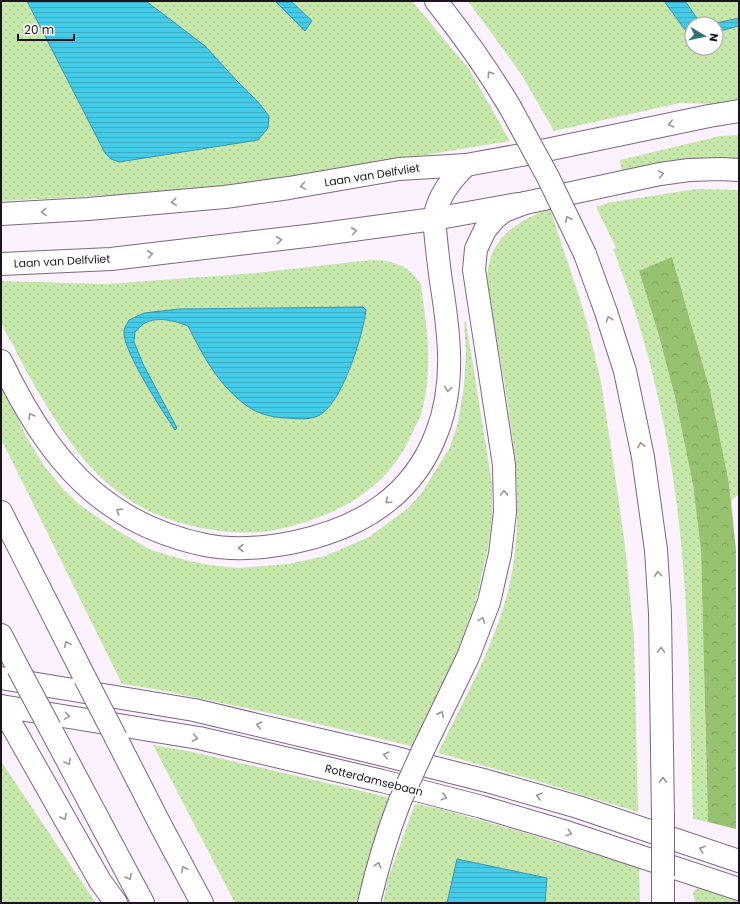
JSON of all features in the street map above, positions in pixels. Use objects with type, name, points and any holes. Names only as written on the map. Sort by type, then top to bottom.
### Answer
[{"type":"main road","points":[[436,1],[473,48],[493,78],[548,177],[585,254],[625,371],[644,465],[656,550],[660,613],[663,903]]},
{"type":"main road","name":"Laan van Delfvliet","points":[[1,214],[88,209],[225,197],[289,188],[399,169],[466,165],[739,111]]},
{"type":"main road","points":[[1,361],[32,418],[48,443],[88,488],[110,506],[136,522],[180,539],[223,548],[266,547],[280,545],[343,529],[383,506],[399,491],[414,475],[427,454],[437,433],[445,409],[449,383],[450,350],[449,331],[434,219],[436,207],[442,193],[451,179],[466,165]]},
{"type":"main road","name":"Laan van Delfvliet","points":[[1,264],[111,259],[315,236],[434,219],[525,203],[660,174],[689,170],[739,170]]},
{"type":"main road","points":[[369,903],[387,834],[424,748],[468,657],[489,602],[500,554],[505,512],[504,465],[474,270],[476,249],[485,230],[495,218],[504,211],[525,203]]},
{"type":"main road","points":[[1,512],[162,828],[202,903]]},
{"type":"main road","points":[[1,635],[10,673],[50,728],[143,903]]},
{"type":"main road","points":[[10,673],[194,710],[487,781],[578,807],[739,861]]},
{"type":"main road","points":[[4,711],[100,881],[116,903]]},
{"type":"main road","name":"Rotterdamsebaan","points":[[4,711],[199,738],[382,781],[482,807],[739,889]]},
{"type":"green space","points":[[1,1],[27,1],[105,153],[119,162],[269,116],[259,103],[205,46],[146,1],[412,1],[469,69],[510,141],[211,190],[1,201]]},
{"type":"green space","points":[[468,1],[664,1],[684,28],[684,56],[724,56],[724,30],[739,26],[739,102],[720,104],[680,103],[554,131],[521,74]]},
{"type":"green space","points":[[685,1],[739,1],[739,18],[724,21],[724,16],[695,16]]},
{"type":"green space","points":[[739,135],[739,160],[622,173],[620,160],[720,136]]},
{"type":"green space","points":[[696,189],[739,190],[739,494],[731,501],[729,483],[710,391],[672,258],[639,271],[659,336],[675,397],[693,485],[701,551],[708,822],[693,819],[685,586],[678,514],[666,437],[639,323],[613,249],[616,248],[596,207],[607,203]]},
{"type":"green space","points":[[550,209],[588,327],[601,382],[613,461],[625,545],[634,637],[638,812],[534,780],[438,753],[476,676],[501,615],[513,569],[516,543],[517,491],[515,465],[509,413],[487,280],[488,266],[498,243],[506,234],[526,219]]},
{"type":"green space","points":[[672,257],[710,390],[729,483],[736,550],[736,829],[708,822],[701,551],[693,485],[675,397],[659,336],[639,271]]},
{"type":"green space","points":[[371,260],[386,261],[406,268],[417,278],[421,285],[425,316],[428,364],[422,411],[404,449],[394,465],[381,479],[352,501],[318,518],[276,530],[248,533],[202,528],[171,520],[143,508],[126,498],[111,486],[86,461],[63,432],[31,380],[2,325],[1,281],[107,284],[256,273]],"holes":[[[363,307],[366,310],[364,323],[348,376],[248,407],[218,378],[180,309]]]},
{"type":"green space","points":[[464,322],[466,322],[492,483],[492,517],[488,547],[474,610],[455,662],[415,747],[297,719],[160,690],[122,684],[1,439],[1,382],[26,436],[45,467],[64,490],[80,505],[115,529],[151,550],[209,565],[238,568],[288,564],[325,556],[369,537],[407,509],[421,494],[450,447],[458,422],[464,385],[466,354]]},
{"type":"green space","points":[[153,745],[193,752],[392,798],[363,903],[235,903]]},
{"type":"green space","points":[[1,761],[96,903],[1,903]]},
{"type":"green space","points":[[415,804],[437,808],[519,831],[639,868],[640,903],[545,903],[547,878],[457,859],[447,903],[383,903],[388,878]]},
{"type":"green space","points":[[698,887],[739,901],[739,903],[695,903],[693,892]]},
{"type":"water","points":[[27,1],[146,1],[205,46],[259,103],[269,116],[268,128],[258,140],[119,162],[111,159],[105,153]]},
{"type":"water","points":[[275,1],[291,1],[312,21],[305,31]]},
{"type":"water","points":[[664,1],[685,1],[695,16],[684,16],[684,28]]},
{"type":"water","points":[[739,18],[739,26],[724,30],[724,21]]},
{"type":"water","points":[[363,307],[366,310],[361,336],[343,384],[327,409],[318,416],[307,419],[272,416],[256,411],[247,406],[220,380],[206,359],[188,326],[172,321],[150,321],[138,328],[135,332],[134,342],[143,364],[177,428],[175,430],[153,396],[125,341],[124,332],[129,320],[144,313],[179,309]]},
{"type":"water","points":[[457,859],[547,878],[545,903],[447,903]]}]
